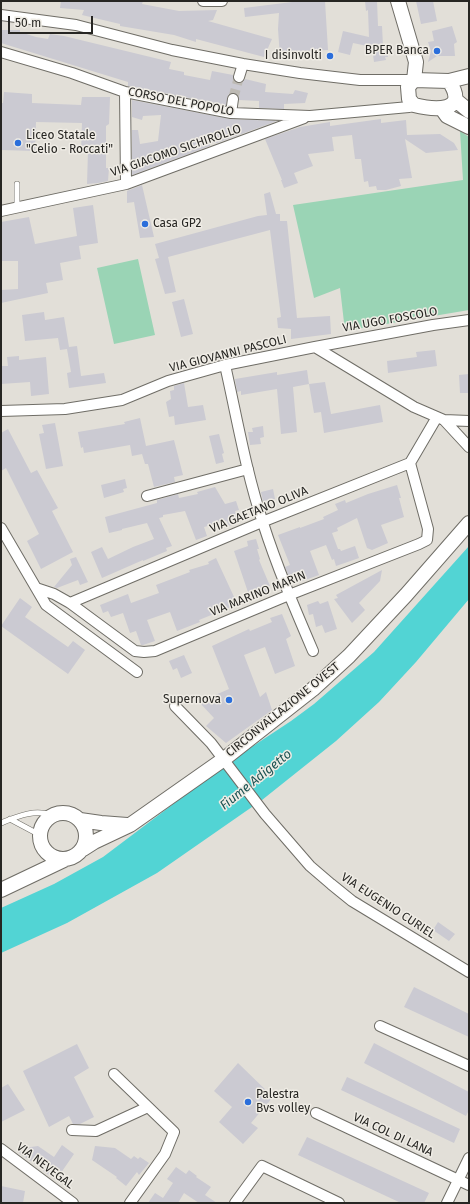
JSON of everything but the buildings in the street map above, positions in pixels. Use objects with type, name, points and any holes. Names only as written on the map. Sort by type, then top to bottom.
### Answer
[{"type":"main road","points":[[398,1],[416,62],[424,70],[421,80]]},
{"type":"main road","points":[[462,98],[453,106],[442,109],[414,105],[409,99],[408,87],[421,80],[449,81],[469,76]]},
{"type":"main road","points":[[449,81],[457,90],[469,111]]},
{"type":"main road","points":[[442,109],[447,116],[469,128]]},
{"type":"main road","name":"CIRCONVALLAZIONE OVEST","points":[[83,849],[94,842],[130,825],[225,761],[313,689],[349,656],[406,595],[469,523]]},
{"type":"main road","points":[[1,890],[78,854],[83,849],[86,842],[84,826],[80,820],[66,813],[52,816],[46,821],[42,828],[40,839],[41,853],[29,871],[17,882]]},
{"type":"main road","points":[[80,820],[106,824],[130,825]]},
{"type":"main road","points":[[40,839],[44,850],[49,855],[56,859],[64,860]]},
{"type":"street","points":[[203,1],[222,1]]},
{"type":"street","points":[[1,15],[76,25],[172,50],[243,64],[300,73],[360,80],[421,80]]},
{"type":"street","name":"CORSO DEL POPOLO","points":[[1,52],[72,73],[125,92],[231,113],[310,116],[401,108],[414,105]]},
{"type":"street","points":[[239,77],[243,64]]},
{"type":"street","points":[[125,92],[126,184]]},
{"type":"street","points":[[231,113],[233,99]]},
{"type":"street","name":"VIA GIACOMO SICHIROLLO","points":[[1,210],[126,184],[203,154],[269,132],[310,116]]},
{"type":"street","name":"VIA UGO FOSCOLO","points":[[315,347],[433,325],[469,320]]},
{"type":"street","points":[[315,347],[414,407],[441,419],[469,421]]},
{"type":"street","name":"VIA GIOVANNI PASCOLI","points":[[1,411],[65,409],[122,400],[168,381],[226,365],[315,347]]},
{"type":"street","points":[[226,365],[248,469],[262,522],[288,596],[313,651]]},
{"type":"street","points":[[441,419],[469,447]]},
{"type":"street","points":[[410,463],[441,419]]},
{"type":"street","name":"VIA GAETANO OLIVA","points":[[70,604],[262,522],[410,463]]},
{"type":"street","name":"VIA MARINO MARIN","points":[[36,588],[54,594],[70,604],[135,652],[155,651],[426,540],[428,528],[410,463]]},
{"type":"street","points":[[147,496],[248,469]]},
{"type":"street","points":[[1,528],[46,605],[136,672]]},
{"type":"street","name":"VIA EUGENIO CURIEL","points":[[175,706],[204,735],[264,812],[310,866],[359,905],[469,972]]},
{"type":"street","points":[[380,1026],[469,1066]]},
{"type":"street","points":[[114,1074],[174,1132],[166,1154],[130,1203]]},
{"type":"street","points":[[72,1130],[96,1131],[148,1107]]},
{"type":"street","name":"VIA COL DI LANA","points":[[316,1113],[469,1185]]},
{"type":"street","name":"VIA NEVEGAL","points":[[1,1149],[73,1203]]},
{"type":"street","points":[[447,1203],[469,1158]]},
{"type":"street","points":[[235,1203],[262,1166],[339,1203]]},
{"type":"lane","points":[[16,184],[17,207]]},
{"type":"lane","points":[[1,823],[27,814],[39,812],[52,816]]},
{"type":"lane","points":[[10,819],[40,839]]},
{"type":"green space","points":[[460,131],[469,137],[469,310],[345,331],[340,288],[314,298],[293,205],[463,180]]},
{"type":"green space","points":[[138,259],[155,335],[114,344],[97,268]]},
{"type":"water","name":"Fiume Adigetto","points":[[469,546],[469,599],[416,662],[379,702],[336,741],[262,800],[157,873],[67,923],[1,953],[1,908],[54,884],[103,857],[229,762],[314,704],[374,652]]},
{"type":"tunnel","points":[[233,99],[239,77]]},
{"type":"place","name":"BPER Banca","points":[[437,51]]},
{"type":"place","name":"I disinvolti","points":[[330,56]]},
{"type":"place","name":"Liceo Statale \"Celio - Roccati\"","points":[[18,143]]},
{"type":"place","name":"Casa GP2","points":[[145,224]]},
{"type":"place","name":"Supernova","points":[[229,700]]},
{"type":"place","name":"Palestra Bvs volley","points":[[248,1102]]}]
